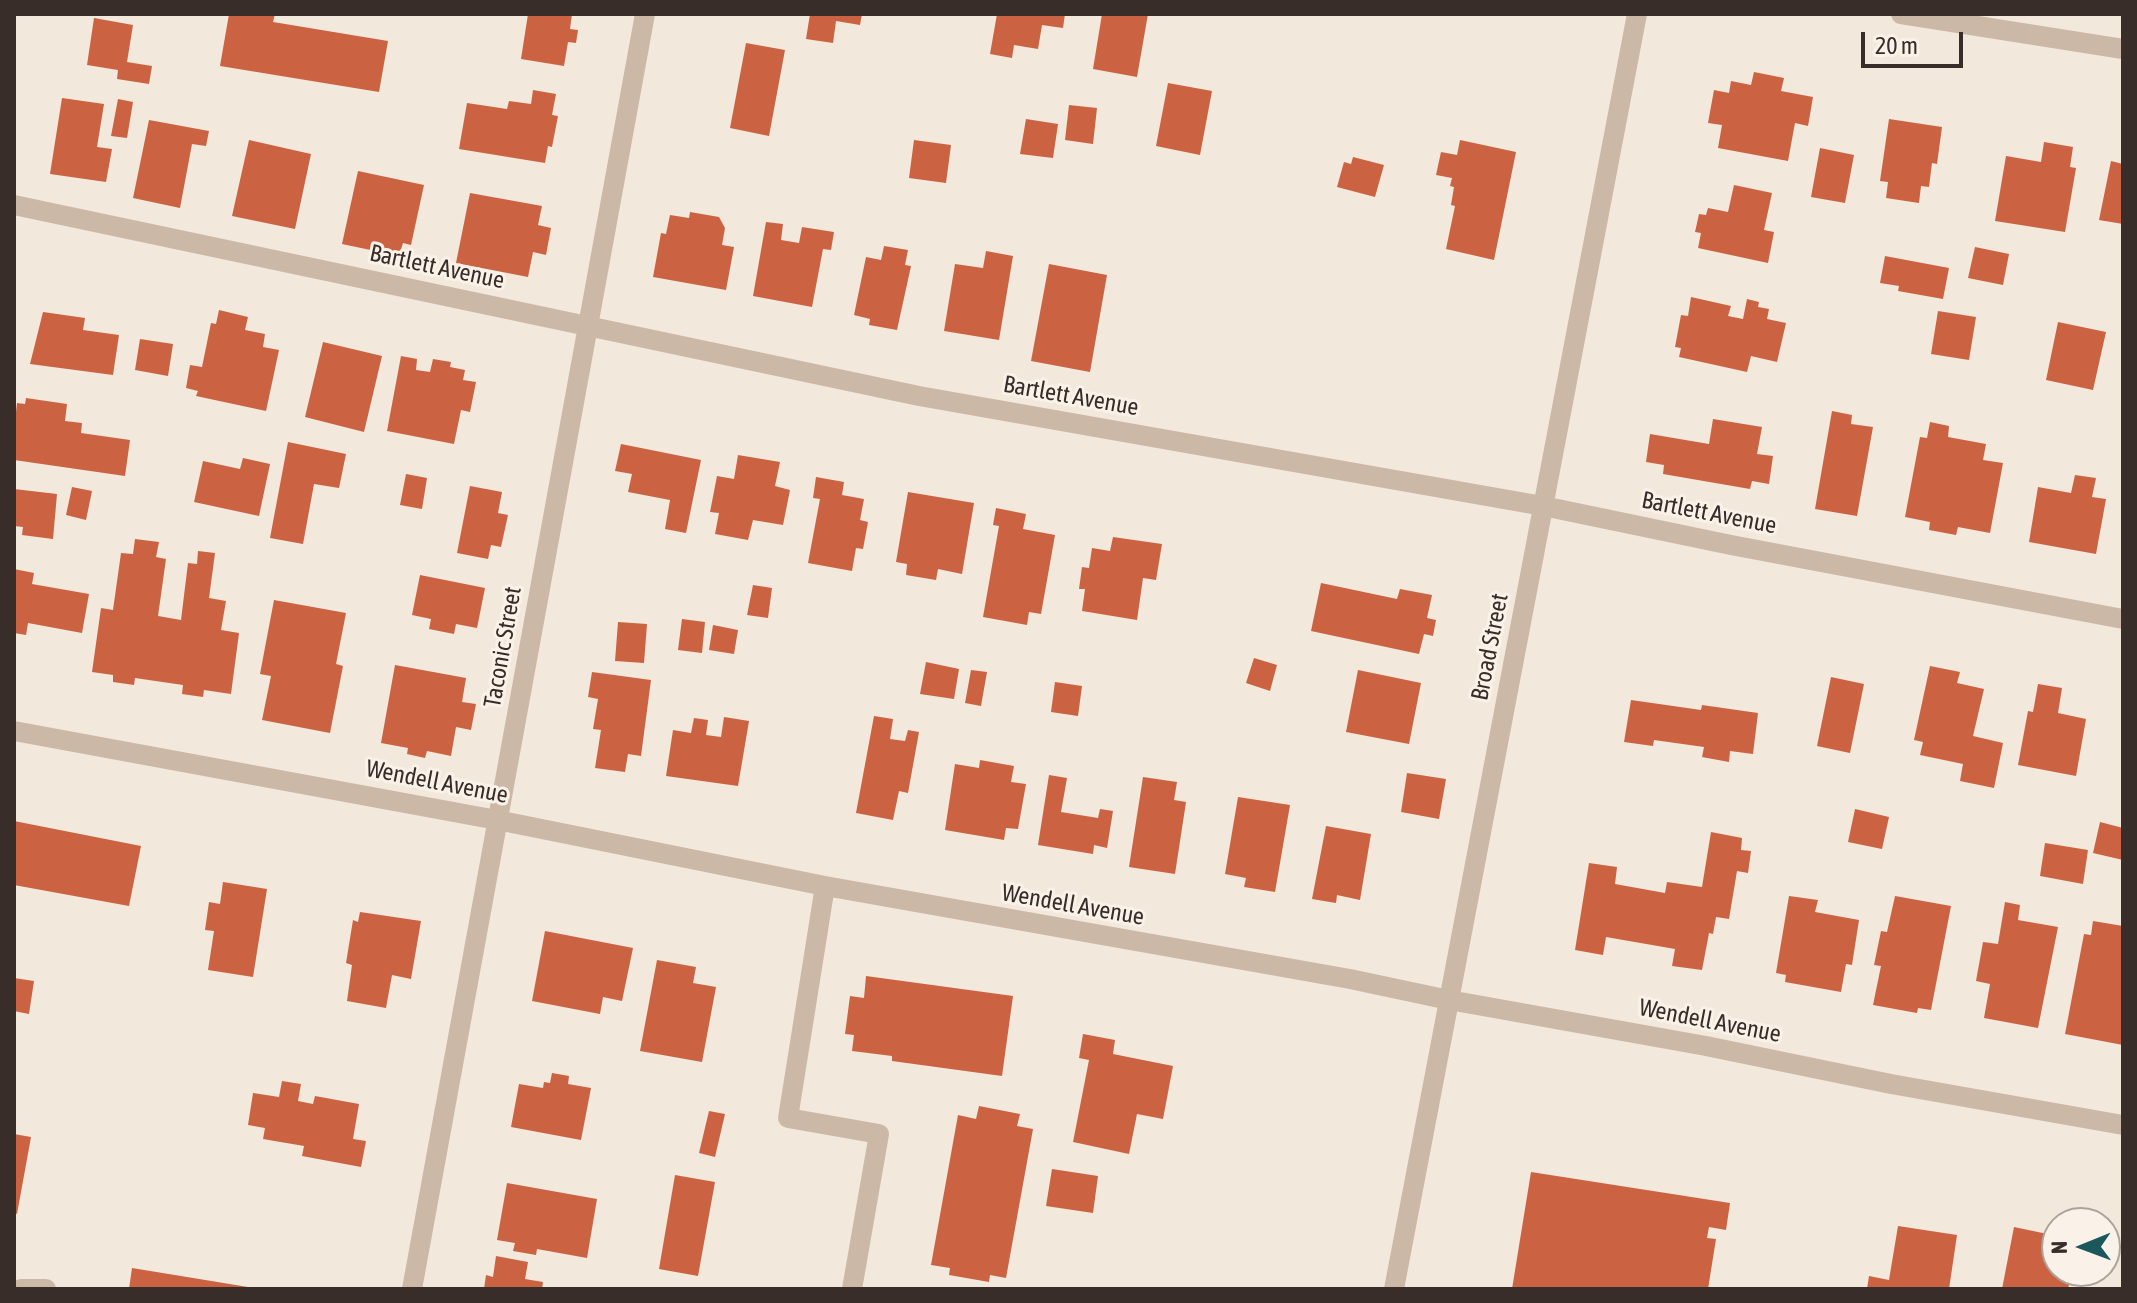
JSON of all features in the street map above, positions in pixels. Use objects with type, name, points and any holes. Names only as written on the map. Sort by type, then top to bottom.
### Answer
[{"type":"street","name":"Taconic Street","points":[[412,1289],[645,14]]},
{"type":"street","name":"Broad Street","points":[[1394,1289],[1637,14]]},
{"type":"street","points":[[1901,14],[2123,49]]},
{"type":"street","name":"Bartlett Avenue","points":[[14,205],[919,396],[1543,506],[2123,619]]},
{"type":"street","name":"Wendell Avenue","points":[[14,731],[497,820],[825,886],[1350,979],[2123,1125]]},
{"type":"street","points":[[825,886],[788,1118],[879,1134],[852,1289]]},
{"type":"street","points":[[21,1289],[46,1289]]},
{"type":"building","points":[[229,14],[275,14],[273,22],[388,41],[379,92],[220,66]]},
{"type":"building","points":[[528,14],[572,14],[570,29],[578,30],[576,43],[568,42],[564,66],[521,59]]},
{"type":"building","points":[[810,14],[862,14],[860,25],[836,21],[833,43],[806,39]]},
{"type":"building","points":[[997,14],[1065,14],[1063,28],[1042,25],[1038,49],[1014,45],[1012,58],[990,54]]},
{"type":"building","points":[[1102,14],[1148,14],[1137,77],[1093,69]]},
{"type":"building","points":[[94,18],[133,25],[127,62],[152,66],[149,84],[117,79],[118,70],[87,65]]},
{"type":"building","points":[[746,43],[785,50],[769,136],[730,128]]},
{"type":"building","points":[[1754,72],[1784,78],[1781,91],[1813,97],[1808,126],[1795,123],[1788,161],[1718,148],[1722,125],[1708,123],[1714,90],[1729,93],[1731,81],[1751,85]]},
{"type":"building","points":[[1168,83],[1212,91],[1200,155],[1156,146]]},
{"type":"building","points":[[533,90],[556,94],[552,115],[558,116],[552,147],[548,146],[545,163],[459,149],[467,103],[507,109],[509,101],[531,104]]},
{"type":"building","points":[[62,98],[104,104],[97,147],[112,149],[106,182],[50,174]]},
{"type":"building","points":[[118,99],[133,102],[127,138],[111,136]]},
{"type":"building","points":[[1069,105],[1097,108],[1093,144],[1065,140]]},
{"type":"building","points":[[1026,119],[1058,124],[1053,158],[1020,154]]},
{"type":"building","points":[[1889,119],[1942,127],[1937,164],[1932,163],[1929,187],[1921,186],[1919,203],[1886,198],[1888,182],[1880,181]]},
{"type":"building","points":[[149,120],[209,131],[206,146],[192,144],[180,208],[133,198]]},
{"type":"building","points":[[249,140],[311,154],[295,229],[232,216]]},
{"type":"building","points":[[914,140],[951,145],[946,183],[909,178]]},
{"type":"building","points":[[1460,140],[1516,152],[1494,260],[1446,249],[1455,206],[1451,205],[1454,187],[1450,186],[1452,178],[1436,175],[1441,152],[1457,155]]},
{"type":"building","points":[[2044,142],[2073,147],[2070,167],[2076,168],[2065,232],[1995,221],[2006,156],[2041,162]]},
{"type":"building","points":[[1820,148],[1854,155],[1845,203],[1811,197]]},
{"type":"building","points":[[1353,157],[1384,165],[1375,197],[1337,187],[1344,162],[1351,164]]},
{"type":"building","points":[[2111,161],[2123,164],[2123,224],[2099,220]]},
{"type":"building","points":[[358,171],[424,185],[411,245],[403,243],[399,256],[342,244]]},
{"type":"building","points":[[1734,185],[1772,193],[1764,230],[1774,232],[1768,263],[1698,248],[1701,233],[1695,232],[1699,214],[1706,215],[1708,208],[1728,212]]},
{"type":"building","points":[[470,193],[542,206],[538,225],[551,228],[546,255],[533,252],[528,277],[456,263]]},
{"type":"building","points":[[690,212],[719,217],[725,228],[722,245],[734,247],[726,290],[653,277],[661,233],[666,234],[670,215],[689,218]]},
{"type":"building","points":[[766,222],[783,224],[781,240],[799,243],[802,227],[834,232],[831,250],[823,249],[812,307],[753,296]]},
{"type":"building","points":[[884,246],[908,250],[905,265],[911,266],[897,330],[869,325],[870,319],[854,315],[866,257],[881,260]]},
{"type":"building","points":[[1975,247],[2009,254],[2003,285],[1968,278]]},
{"type":"building","points":[[986,251],[1013,256],[999,340],[944,331],[955,264],[983,268]]},
{"type":"building","points":[[1885,256],[1949,268],[1943,299],[1898,291],[1899,286],[1880,283]]},
{"type":"building","points":[[1049,264],[1107,275],[1090,372],[1031,361]]},
{"type":"building","points":[[1691,297],[1731,306],[1728,316],[1743,319],[1747,299],[1759,302],[1758,307],[1769,309],[1767,319],[1786,323],[1777,362],[1751,356],[1747,372],[1679,357],[1681,348],[1675,347],[1681,315],[1688,316]]},
{"type":"building","points":[[219,310],[248,317],[245,330],[265,334],[263,347],[279,350],[266,411],[196,396],[198,391],[186,388],[190,365],[202,367],[211,323],[216,324]]},
{"type":"building","points":[[1938,311],[1976,317],[1969,360],[1931,354]]},
{"type":"building","points":[[43,312],[85,318],[83,330],[119,335],[113,375],[30,364]]},
{"type":"building","points":[[2058,322],[2106,332],[2093,390],[2046,380]]},
{"type":"building","points":[[140,339],[173,344],[168,376],[135,370]]},
{"type":"building","points":[[323,342],[382,356],[364,432],[305,417]]},
{"type":"building","points":[[401,356],[417,359],[416,370],[430,372],[433,359],[451,362],[450,367],[465,370],[463,380],[476,382],[470,412],[461,410],[454,444],[387,431]]},
{"type":"building","points":[[26,398],[67,404],[65,421],[82,423],[81,433],[130,440],[125,476],[14,460],[14,412],[17,403],[25,404]]},
{"type":"building","points":[[1832,411],[1852,415],[1851,424],[1873,427],[1857,516],[1815,509]]},
{"type":"building","points":[[1713,419],[1762,427],[1757,454],[1773,456],[1769,484],[1752,481],[1750,489],[1663,474],[1664,465],[1646,462],[1650,434],[1709,444]]},
{"type":"building","points":[[1930,422],[1949,426],[1948,437],[1986,444],[1983,460],[2003,463],[1990,533],[1958,527],[1956,535],[1929,530],[1930,522],[1905,517],[1920,437],[1927,438]]},
{"type":"building","points":[[288,442],[346,454],[339,488],[314,484],[303,544],[270,538]]},
{"type":"building","points":[[621,444],[701,460],[686,533],[665,529],[670,500],[628,492],[632,474],[615,471]]},
{"type":"building","points":[[738,455],[780,462],[775,486],[790,490],[783,525],[753,520],[748,540],[715,534],[719,513],[710,512],[717,476],[734,479]]},
{"type":"building","points":[[243,458],[270,464],[259,516],[194,502],[203,461],[240,469]]},
{"type":"building","points":[[406,474],[427,478],[422,509],[400,505]]},
{"type":"building","points":[[2075,475],[2096,478],[2092,497],[2106,499],[2096,554],[2029,542],[2038,487],[2071,493]]},
{"type":"building","points":[[816,477],[844,482],[842,495],[864,499],[860,520],[868,522],[863,549],[856,548],[852,571],[808,563],[820,499],[813,498]]},
{"type":"building","points":[[470,486],[502,492],[498,513],[508,515],[501,547],[491,545],[488,559],[457,553]]},
{"type":"building","points":[[72,487],[92,491],[86,520],[66,515]]},
{"type":"building","points":[[14,489],[57,494],[53,539],[22,535],[23,527],[14,526]]},
{"type":"building","points":[[908,492],[974,503],[962,574],[938,569],[936,580],[906,575],[907,564],[896,562]]},
{"type":"building","points":[[996,508],[1026,514],[1023,529],[1055,535],[1041,614],[1029,612],[1027,625],[983,617],[999,526],[993,525]]},
{"type":"building","points":[[1113,537],[1162,544],[1156,580],[1143,578],[1137,620],[1082,611],[1085,589],[1079,589],[1082,567],[1089,568],[1092,548],[1110,551]]},
{"type":"building","points":[[135,539],[159,542],[156,557],[166,559],[158,616],[181,620],[188,563],[197,564],[198,551],[215,553],[209,598],[226,601],[221,630],[239,633],[231,694],[204,690],[203,697],[182,694],[183,685],[135,678],[134,685],[113,682],[113,675],[92,672],[101,608],[113,610],[121,553],[133,554]]},
{"type":"building","points":[[14,569],[34,573],[32,584],[89,594],[82,633],[28,623],[26,635],[14,633]]},
{"type":"building","points":[[420,575],[485,588],[477,628],[456,624],[454,634],[429,629],[431,619],[412,615]]},
{"type":"building","points":[[1321,583],[1397,599],[1400,589],[1432,595],[1427,618],[1436,620],[1433,636],[1424,634],[1419,654],[1311,631]]},
{"type":"building","points":[[753,585],[772,588],[768,618],[747,615]]},
{"type":"building","points":[[274,600],[346,613],[336,664],[343,666],[330,733],[262,720],[271,676],[260,674]]},
{"type":"building","points":[[682,619],[705,622],[702,653],[678,650]]},
{"type":"building","points":[[618,622],[647,624],[644,663],[615,661]]},
{"type":"building","points":[[713,625],[738,630],[734,654],[709,650]]},
{"type":"building","points":[[1254,658],[1277,665],[1270,691],[1246,683]]},
{"type":"building","points":[[926,662],[959,669],[954,699],[920,694]]},
{"type":"building","points":[[395,665],[466,678],[462,702],[476,704],[471,730],[456,727],[451,756],[427,751],[425,758],[407,754],[408,748],[381,743]]},
{"type":"building","points":[[1930,666],[1960,672],[1957,683],[1984,689],[1973,736],[2003,743],[1994,788],[1960,781],[1963,764],[1920,755],[1923,742],[1914,740]]},
{"type":"building","points":[[971,670],[987,672],[981,706],[965,703]]},
{"type":"building","points":[[1358,670],[1421,683],[1409,744],[1346,732]]},
{"type":"building","points":[[592,672],[651,680],[641,756],[628,754],[625,772],[595,768],[601,730],[593,729],[598,699],[588,697]]},
{"type":"building","points":[[1831,677],[1864,684],[1850,753],[1817,746]]},
{"type":"building","points":[[1055,682],[1082,686],[1078,716],[1051,712]]},
{"type":"building","points":[[2038,684],[2062,688],[2058,713],[2086,719],[2076,776],[2018,765],[2028,711],[2033,712]]},
{"type":"building","points":[[1631,700],[1701,710],[1702,705],[1758,713],[1753,754],[1730,751],[1729,762],[1702,757],[1704,747],[1654,740],[1653,746],[1624,742]]},
{"type":"building","points":[[874,716],[893,719],[890,739],[905,741],[908,730],[919,732],[908,793],[899,791],[893,820],[856,813]]},
{"type":"building","points":[[724,717],[749,721],[738,786],[666,776],[673,730],[691,733],[694,718],[708,720],[706,735],[721,737]]},
{"type":"building","points":[[980,760],[1014,766],[1011,782],[1026,784],[1018,829],[1006,828],[1004,840],[945,830],[955,764],[979,768]]},
{"type":"building","points":[[1407,773],[1446,779],[1439,819],[1401,812]]},
{"type":"building","points":[[1049,775],[1067,778],[1061,812],[1098,818],[1100,809],[1113,811],[1107,848],[1094,845],[1093,854],[1038,845]]},
{"type":"building","points":[[1143,777],[1177,782],[1174,800],[1186,802],[1175,874],[1129,867]]},
{"type":"building","points":[[1238,797],[1290,805],[1275,892],[1244,887],[1246,878],[1225,874]]},
{"type":"building","points":[[1855,809],[1889,817],[1882,849],[1848,842]]},
{"type":"building","points":[[14,821],[141,846],[129,906],[14,885]]},
{"type":"building","points":[[2100,822],[2123,828],[2123,860],[2093,853]]},
{"type":"building","points":[[1326,826],[1371,834],[1360,900],[1337,895],[1336,903],[1312,899]]},
{"type":"building","points":[[1711,832],[1742,838],[1741,850],[1751,851],[1748,873],[1737,871],[1729,919],[1716,917],[1713,934],[1709,933],[1702,970],[1672,966],[1675,949],[1606,937],[1603,955],[1575,950],[1589,863],[1617,867],[1615,884],[1665,893],[1667,882],[1702,887]]},
{"type":"building","points":[[2045,843],[2088,850],[2083,884],[2040,876]]},
{"type":"building","points":[[223,882],[267,889],[253,977],[208,970],[214,931],[205,930],[209,902],[220,904]]},
{"type":"building","points":[[1789,896],[1818,900],[1815,912],[1859,920],[1852,965],[1846,964],[1841,992],[1785,982],[1786,975],[1776,973]]},
{"type":"building","points":[[1895,896],[1951,906],[1931,1010],[1918,1008],[1917,1013],[1873,1005],[1881,966],[1874,965],[1881,931],[1887,932]]},
{"type":"building","points":[[2005,902],[2020,905],[2018,920],[2058,927],[2038,1028],[1984,1018],[1990,984],[1976,981],[1983,942],[1998,944]]},
{"type":"building","points":[[360,912],[421,921],[411,979],[392,975],[386,1008],[347,1001],[352,965],[346,963],[353,920],[358,922]]},
{"type":"building","points":[[2093,921],[2123,926],[2123,1045],[2065,1034],[2084,934],[2091,935]]},
{"type":"building","points":[[545,931],[633,948],[622,1001],[603,997],[600,1014],[532,1001]]},
{"type":"building","points":[[657,960],[696,967],[693,983],[716,987],[702,1062],[640,1051]]},
{"type":"building","points":[[866,976],[1013,996],[1002,1076],[892,1061],[892,1056],[852,1051],[854,1035],[845,1034],[850,996],[864,998]]},
{"type":"building","points":[[14,978],[34,981],[29,1014],[14,1011]]},
{"type":"building","points":[[1083,1034],[1115,1040],[1113,1054],[1173,1066],[1163,1119],[1137,1114],[1129,1154],[1073,1142],[1089,1060],[1079,1058]]},
{"type":"building","points":[[552,1073],[569,1076],[568,1084],[591,1088],[581,1140],[511,1127],[519,1084],[543,1088],[544,1082],[550,1083]]},
{"type":"building","points":[[282,1081],[301,1084],[298,1101],[313,1104],[315,1096],[359,1104],[353,1139],[366,1141],[361,1167],[302,1156],[304,1146],[263,1139],[265,1128],[248,1125],[253,1093],[279,1097]]},
{"type":"building","points":[[979,1106],[1020,1114],[1017,1126],[1033,1129],[1006,1278],[990,1275],[989,1282],[949,1275],[950,1268],[931,1265],[958,1115],[976,1119]]},
{"type":"building","points":[[709,1111],[725,1114],[715,1157],[699,1153]]},
{"type":"building","points":[[14,1134],[31,1137],[17,1214],[14,1213]]},
{"type":"building","points":[[1052,1169],[1098,1176],[1093,1213],[1046,1206]]},
{"type":"building","points":[[1531,1172],[1730,1203],[1726,1230],[1709,1227],[1707,1238],[1716,1239],[1708,1289],[1512,1289]]},
{"type":"building","points":[[675,1175],[715,1182],[698,1276],[659,1269]]},
{"type":"building","points":[[507,1183],[597,1199],[587,1258],[537,1249],[536,1255],[513,1251],[515,1243],[497,1240]]},
{"type":"building","points":[[1898,1226],[1957,1235],[1949,1289],[1867,1289],[1869,1276],[1889,1280]]},
{"type":"building","points":[[2014,1227],[2041,1233],[2041,1287],[2068,1289],[2002,1289]]},
{"type":"building","points":[[496,1256],[528,1262],[525,1279],[543,1282],[542,1289],[484,1289],[486,1275],[493,1277]]},
{"type":"building","points":[[132,1268],[248,1287],[248,1289],[129,1289]]}]
